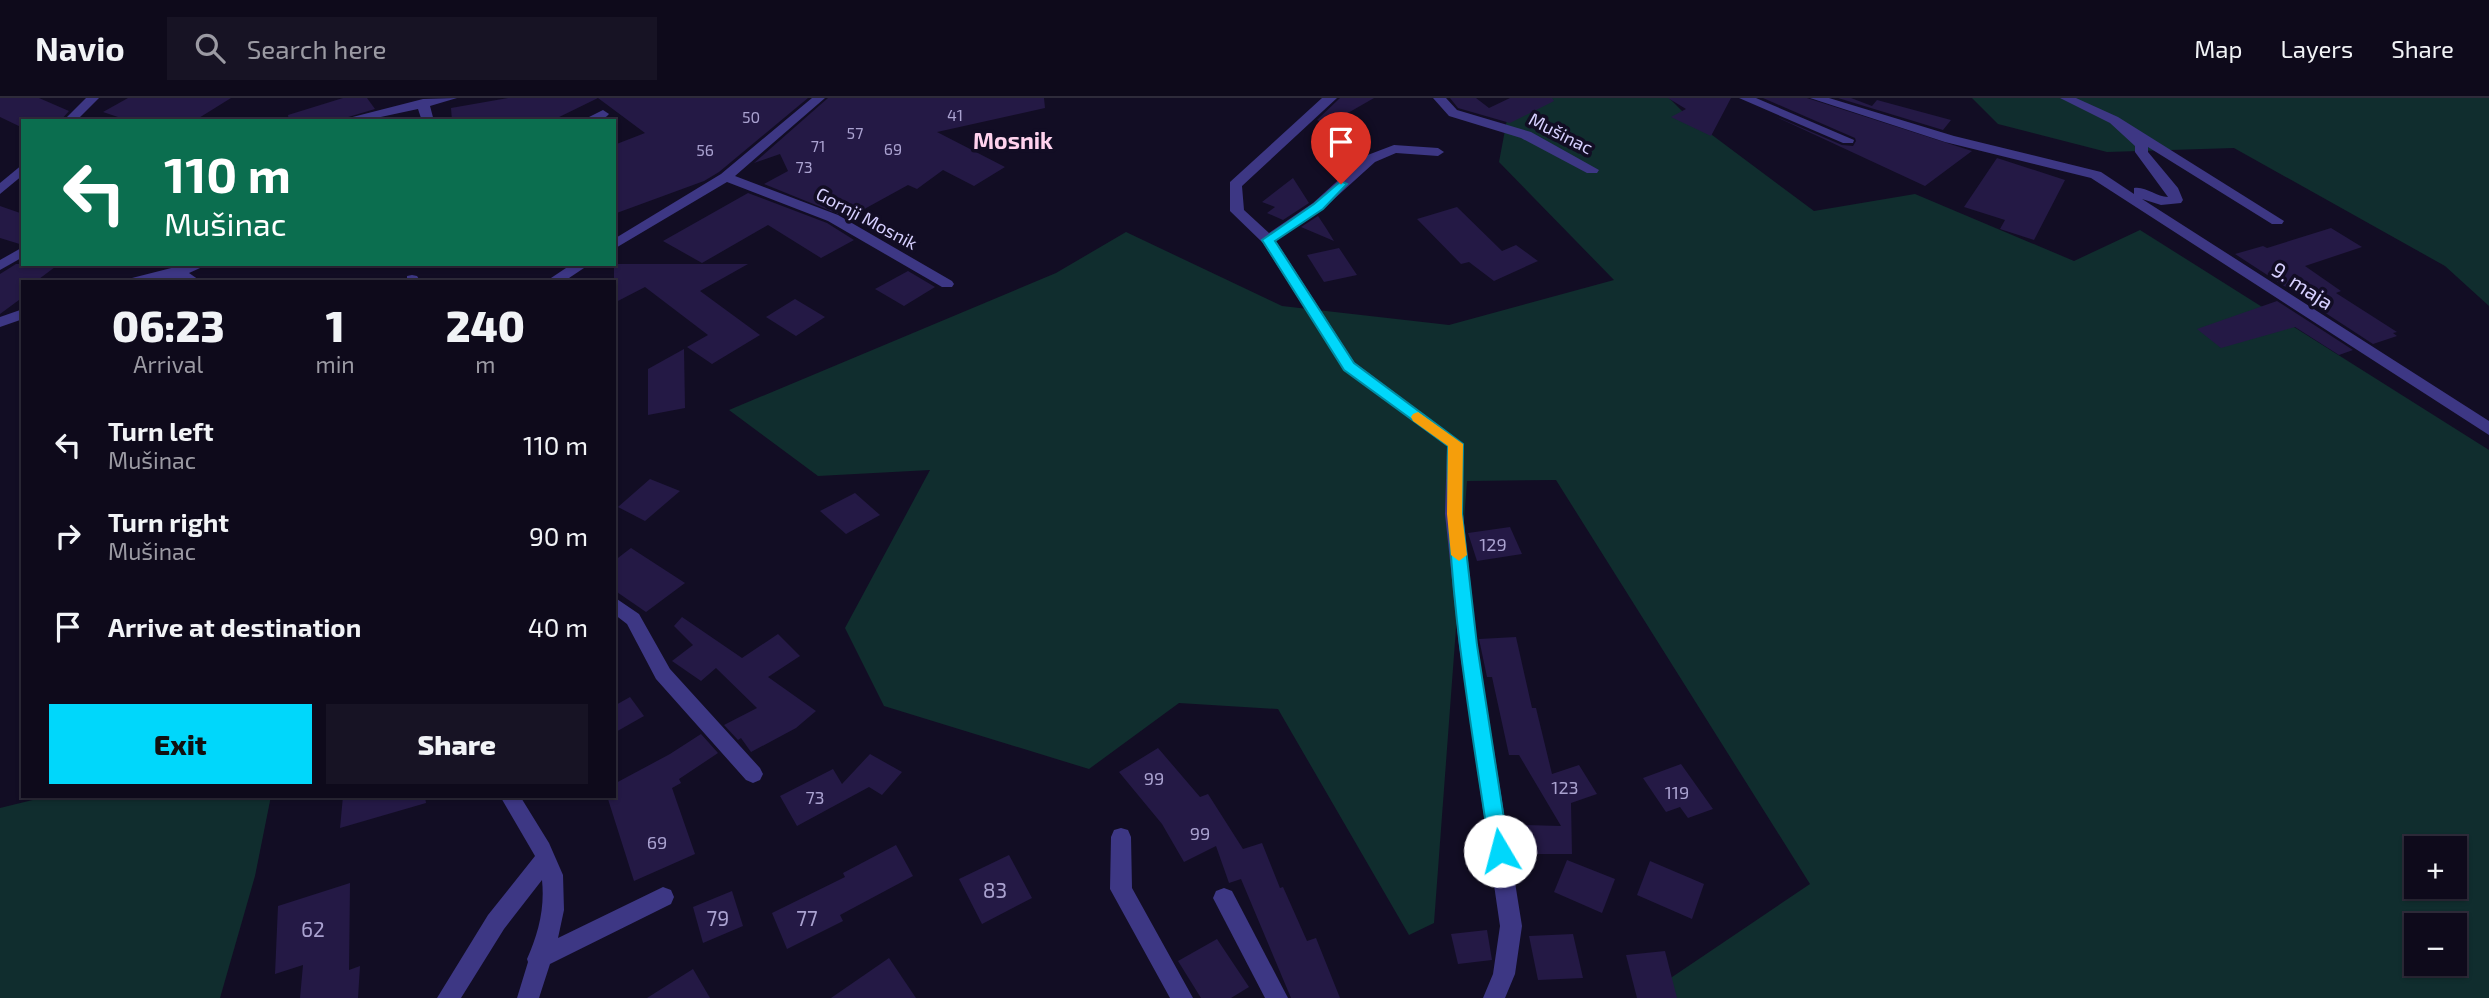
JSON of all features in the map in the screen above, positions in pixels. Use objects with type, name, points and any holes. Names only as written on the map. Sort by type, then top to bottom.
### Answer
[{"type":"street","points":[[71,119],[93,98]]},
{"type":"street","points":[[352,119],[451,98]]},
{"type":"street","points":[[616,244],[726,177],[819,98]]},
{"type":"street","points":[[1331,98],[1321,104],[1263,162],[1235,185],[1237,211],[1268,240],[1349,366],[1455,444],[1454,514],[1468,645],[1511,926],[1504,974],[1494,998]]},
{"type":"street","name":"Mušinac","points":[[1439,98],[1453,113],[1526,135],[1592,170]]},
{"type":"street","points":[[1745,98],[1848,140]]},
{"type":"street","name":"9. maja","points":[[1816,98],[1950,139],[2096,175],[2140,191],[2152,200],[2176,200],[2173,191],[2141,152],[2142,145],[2114,120]]},
{"type":"street","name":"9. maja","points":[[2066,98],[2114,120],[2277,221]]},
{"type":"street","points":[[423,103],[427,119]]},
{"type":"street","points":[[592,119],[603,114]]},
{"type":"street","points":[[1268,240],[1318,206],[1370,159],[1394,149],[1438,152]]},
{"type":"street","points":[[0,190],[21,169]]},
{"type":"street","name":"9. maja","points":[[2096,175],[2489,429]]},
{"type":"street","name":"Gornji Mosnik","points":[[726,177],[833,218],[947,284]]},
{"type":"street","points":[[0,266],[21,252]]},
{"type":"street","points":[[143,280],[196,266]]},
{"type":"street","points":[[555,280],[580,266]]},
{"type":"street","points":[[176,273],[191,280]]},
{"type":"street","points":[[0,322],[21,315]]},
{"type":"street","points":[[616,606],[632,619],[663,674],[752,774]]},
{"type":"street","points":[[511,798],[546,858],[555,891],[555,916],[538,959],[528,998]]},
{"type":"street","points":[[1121,837],[1121,888],[1182,998]]},
{"type":"street","points":[[448,998],[496,922],[546,858]]},
{"type":"street","points":[[538,959],[663,897]]},
{"type":"street","points":[[1223,898],[1277,998]]},
{"type":"green space","points":[[1511,98],[1669,98],[1688,117],[1814,211],[1915,194],[2074,261],[2140,230],[2489,450],[2489,998],[1641,998],[1810,884],[1556,480],[1467,481],[1434,923],[1409,935],[1278,709],[1179,703],[1089,769],[884,706],[845,628],[930,470],[818,476],[729,410],[1056,273],[1126,232],[1282,306],[1449,325],[1614,280],[1499,162]]},
{"type":"green space","points":[[1972,98],[2489,98],[2489,306],[2445,266],[2234,148],[2107,152],[1998,124]]},
{"type":"green space","points":[[41,798],[271,798],[255,876],[220,998],[0,998],[0,808]]},
{"type":"building","points":[[0,98],[39,98],[69,111],[62,119],[21,119],[21,127],[0,117]]},
{"type":"building","points":[[128,98],[231,98],[197,119],[124,119],[103,112]]},
{"type":"building","points":[[343,98],[367,98],[375,109],[342,119],[289,119],[288,115]]},
{"type":"building","points":[[508,98],[598,98],[555,119],[452,119],[451,108]]},
{"type":"building","points":[[598,98],[808,98],[719,172],[704,181],[616,213],[616,144],[645,133]]},
{"type":"building","points":[[828,98],[1044,98],[1045,108],[937,132],[1005,167],[974,186],[943,170],[917,189],[908,185],[848,218],[764,184],[788,171],[780,154],[754,163]]},
{"type":"building","points":[[1340,98],[1374,98],[1327,125],[1317,120]]},
{"type":"building","points":[[1450,98],[1476,98],[1489,108],[1510,98],[1552,98],[1554,101],[1510,123],[1458,108]]},
{"type":"building","points":[[1668,98],[1731,98],[1711,136],[1671,117],[1686,109]]},
{"type":"building","points":[[1763,98],[1807,98],[1972,151],[1925,186],[1772,115],[1842,145],[1853,146],[1856,141],[1855,138]]},
{"type":"building","points":[[1838,98],[1851,98],[1872,106],[1877,100],[1951,120],[1943,130]]},
{"type":"building","points":[[1997,158],[2065,180],[2034,240],[2000,229],[2005,220],[1964,207]]},
{"type":"building","points":[[1293,178],[1309,203],[1283,220],[1267,213],[1275,207],[1262,202]]},
{"type":"building","points":[[748,193],[827,223],[854,240],[821,258],[768,225],[702,263],[663,241]]},
{"type":"building","points":[[0,206],[21,213],[21,244],[0,238]]},
{"type":"building","points":[[1457,207],[1502,251],[1516,245],[1538,261],[1494,281],[1469,262],[1461,264],[1417,219]]},
{"type":"building","points":[[1318,216],[1326,228],[1334,241],[1301,227]]},
{"type":"building","points":[[2331,228],[2362,247],[2305,266],[2341,291],[2336,293],[2397,332],[2393,333],[2397,336],[2373,344],[2235,254],[2263,246],[2267,248]]},
{"type":"building","points":[[1339,248],[1357,275],[1324,282],[1307,255]]},
{"type":"building","points":[[16,264],[56,266],[38,280],[21,280],[21,298],[0,314],[0,274]]},
{"type":"building","points":[[616,264],[748,264],[700,291],[760,335],[712,364],[687,347],[708,335],[645,287],[616,302]]},
{"type":"building","points":[[908,271],[935,287],[904,306],[875,289]]},
{"type":"building","points":[[795,299],[825,317],[796,336],[766,317]]},
{"type":"building","points":[[2277,301],[2353,350],[2339,355],[2295,327],[2221,348],[2197,329]]},
{"type":"building","points":[[684,349],[685,408],[648,415],[648,369]]},
{"type":"building","points":[[650,479],[680,491],[645,521],[618,507]]},
{"type":"building","points":[[855,493],[880,515],[846,534],[820,511]]},
{"type":"building","points":[[1510,527],[1522,554],[1477,561],[1468,533]]},
{"type":"building","points":[[631,548],[685,583],[646,612],[616,591],[616,559]]},
{"type":"building","points":[[682,617],[742,658],[778,634],[800,656],[768,677],[816,711],[796,728],[751,752],[741,738],[738,740],[724,725],[757,708],[716,668],[701,681],[672,661],[693,645],[674,626]]},
{"type":"building","points":[[1516,637],[1532,708],[1536,708],[1552,774],[1579,765],[1597,794],[1571,803],[1572,854],[1521,854],[1519,825],[1561,826],[1519,755],[1509,755],[1492,677],[1487,677],[1479,639]]},
{"type":"building","points":[[630,697],[644,716],[616,732],[616,705]]},
{"type":"building","points":[[701,734],[718,753],[679,779],[681,783],[672,788],[695,854],[634,881],[608,798],[616,798],[616,783]]},
{"type":"building","points":[[1158,748],[1200,797],[1208,794],[1243,849],[1262,843],[1280,888],[1283,887],[1307,941],[1316,938],[1340,998],[1291,998],[1241,879],[1229,883],[1216,846],[1184,862],[1162,824],[1119,772]]},
{"type":"building","points":[[870,754],[902,772],[882,795],[869,787],[797,826],[780,796],[833,769],[842,784]]},
{"type":"building","points":[[1681,764],[1713,809],[1688,818],[1680,807],[1666,812],[1643,778]]},
{"type":"building","points":[[343,798],[425,798],[426,803],[340,828]]},
{"type":"building","points":[[896,845],[913,876],[840,915],[843,921],[787,949],[772,913],[845,877],[843,873]]},
{"type":"building","points":[[1009,855],[1032,898],[982,924],[959,879]]},
{"type":"building","points":[[1567,860],[1615,879],[1602,913],[1554,892]]},
{"type":"building","points":[[1650,861],[1704,884],[1692,919],[1637,895]]},
{"type":"building","points":[[350,883],[349,970],[360,966],[358,998],[300,998],[303,965],[275,974],[278,906]]},
{"type":"building","points":[[732,891],[743,926],[703,943],[693,907]]},
{"type":"building","points":[[1487,930],[1492,960],[1458,964],[1451,934]]},
{"type":"building","points":[[1573,934],[1583,978],[1538,980],[1529,936]]},
{"type":"building","points":[[1217,939],[1249,987],[1231,998],[1201,998],[1178,961]]},
{"type":"building","points":[[1665,951],[1677,998],[1637,998],[1626,955]]},
{"type":"building","points":[[889,958],[916,998],[831,998]]},
{"type":"building","points":[[693,969],[710,998],[647,998]]},
{"type":"slow traffic","points":[[1418,417],[1455,444],[1454,514],[1459,555]]},
{"type":"district","name":"Mosnik","points":[[1013,140]]},
{"type":"route","points":[[1341,184],[1318,206],[1268,240],[1349,366],[1455,444],[1454,514],[1468,645],[1500,851]]}]
